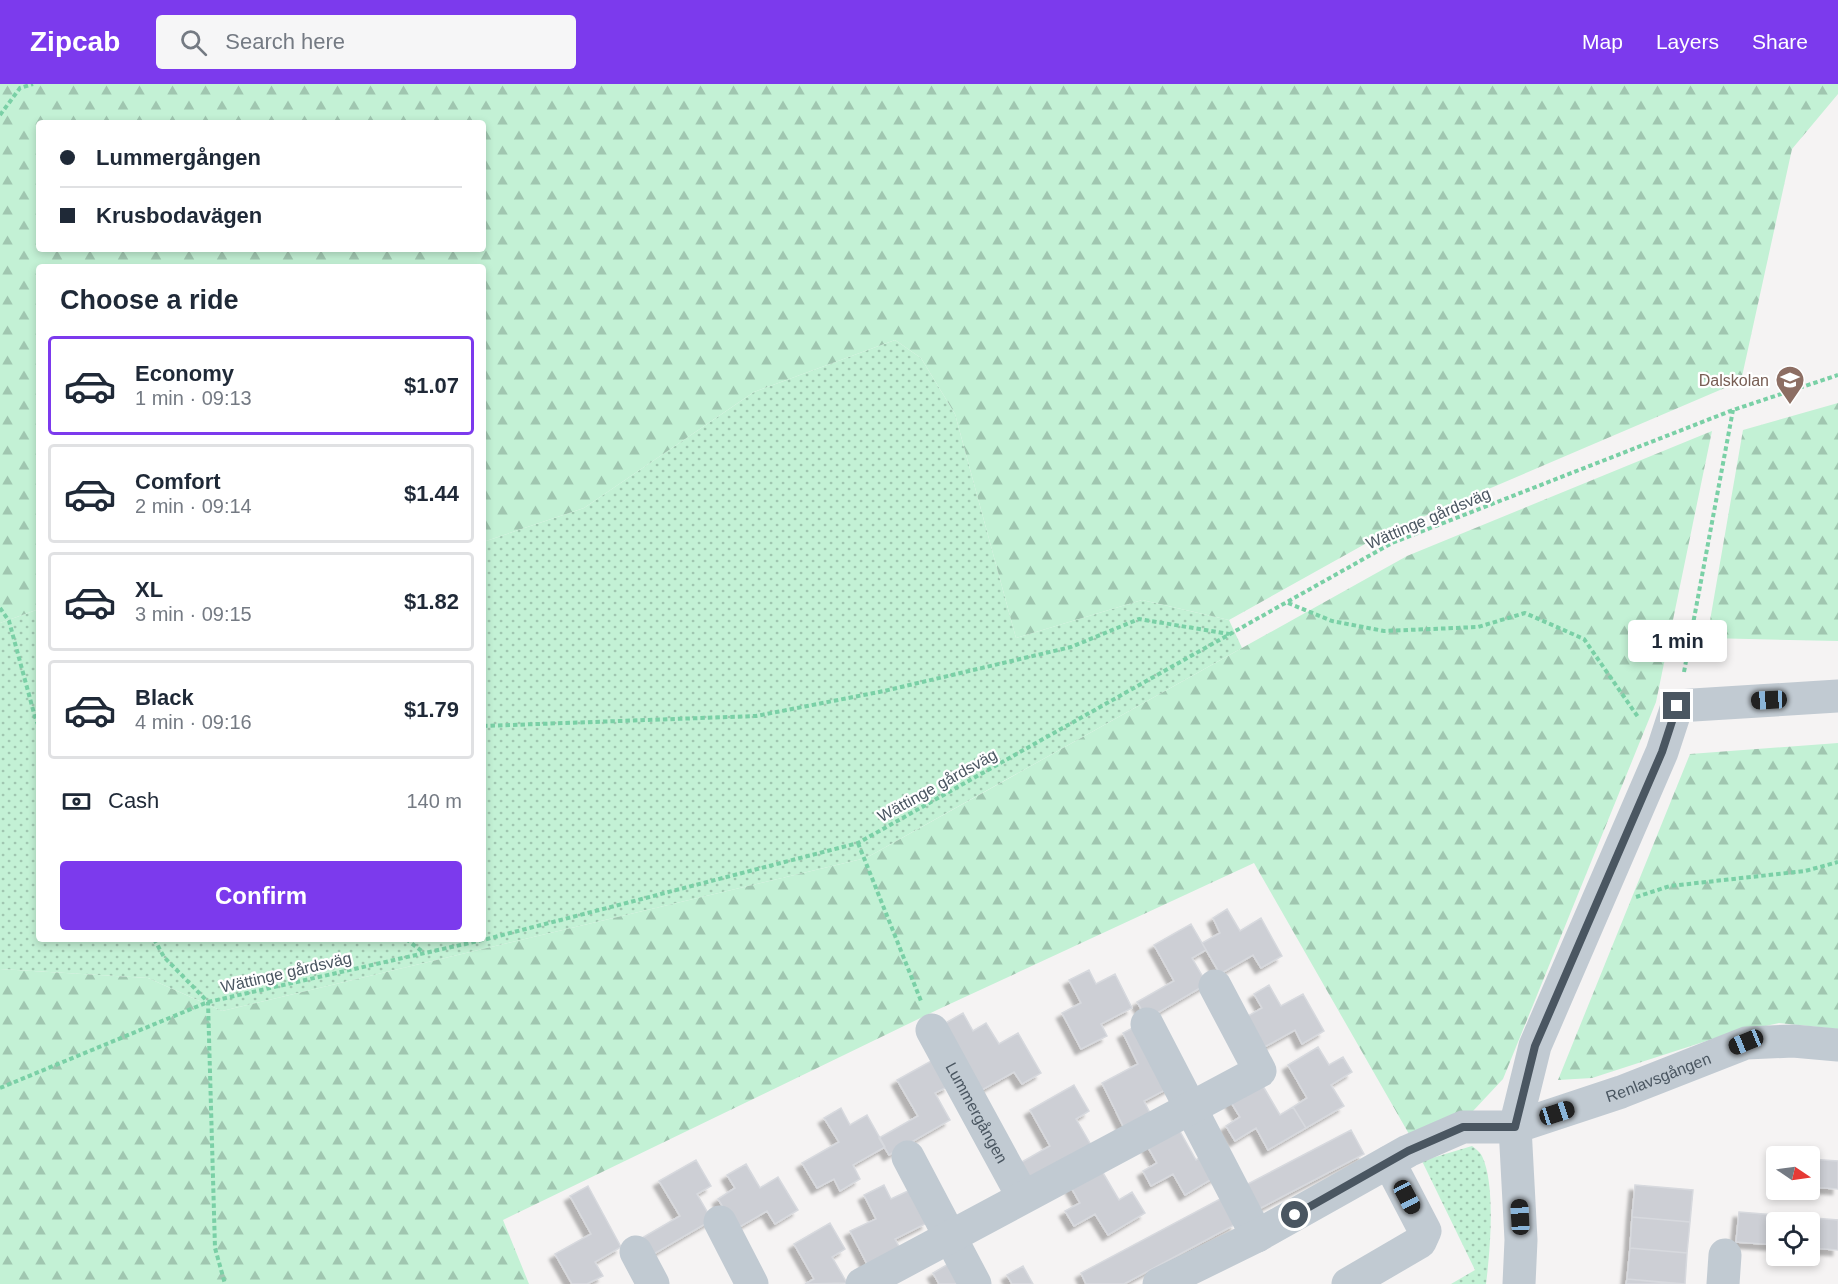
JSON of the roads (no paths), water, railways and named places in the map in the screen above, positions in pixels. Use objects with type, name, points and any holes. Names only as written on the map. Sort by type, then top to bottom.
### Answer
[{"type":"street","points":[[1519,1284],[1521,1240],[1515,1127],[1535,1046],[1662,752],[1677,706],[1838,696]]},
{"type":"street","points":[[862,1284],[1260,1071],[1215,986]]},
{"type":"street","points":[[1147,1024],[1257,1236]]},
{"type":"street","name":"Lummergången","points":[[932,1030],[1023,1197]]},
{"type":"street","name":"Renlavsgången","points":[[1515,1127],[1621,1092],[1746,1042],[1792,1041],[1838,1045]]},
{"type":"street","points":[[1159,1284],[1257,1236],[1408,1151],[1463,1127],[1515,1127]]},
{"type":"street","points":[[908,1157],[975,1284]]},
{"type":"street","points":[[1348,1284],[1420,1242],[1425,1231],[1389,1162]]},
{"type":"street","points":[[720,1222],[752,1284]]},
{"type":"street","points":[[636,1252],[653,1284]]},
{"type":"place","name":"Dalskolan","points":[[1790,406]]}]
